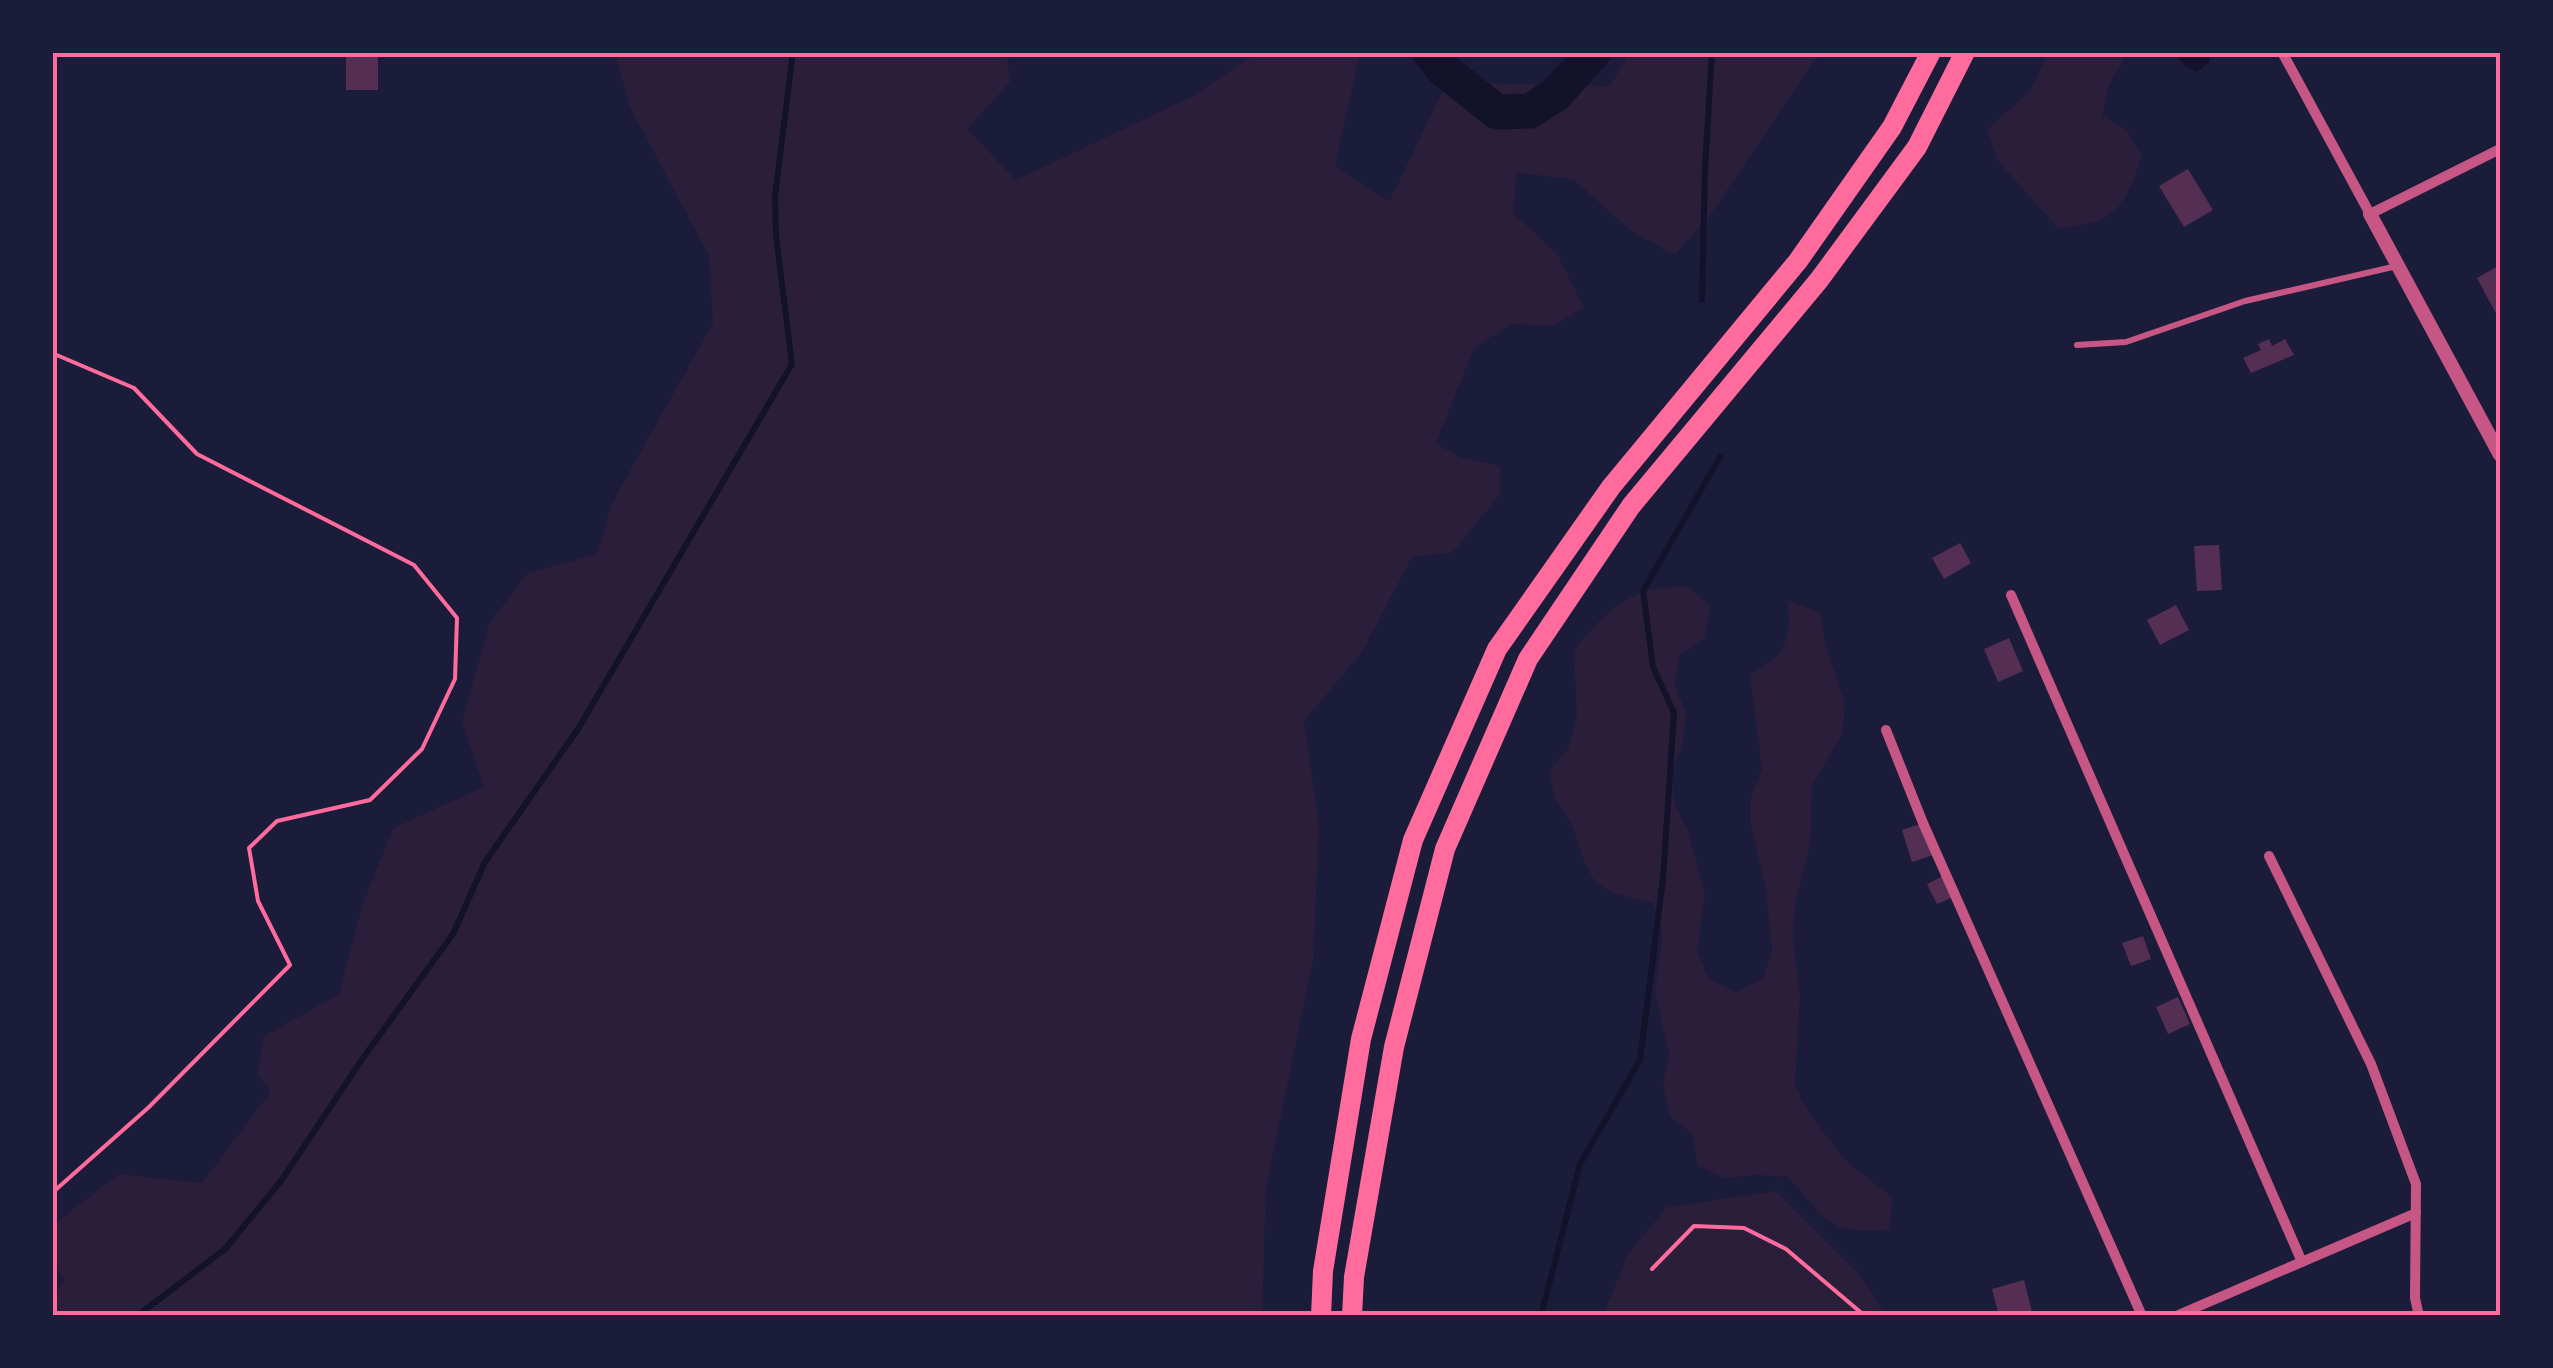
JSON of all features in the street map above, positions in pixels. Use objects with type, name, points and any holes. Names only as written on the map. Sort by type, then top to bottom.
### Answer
[{"type":"highway","points":[[1321,1316],[1323,1271],[1361,1038],[1403,876],[1413,840],[1497,648],[1611,487],[1798,260],[1892,127],[1931,52]]},
{"type":"highway","points":[[1352,1316],[1354,1276],[1394,1046],[1445,849],[1528,659],[1631,506],[1819,280],[1917,147],[1965,52]]},
{"type":"street","points":[[2282,52],[2500,455]]},
{"type":"street","points":[[2370,214],[2500,150]]},
{"type":"street","points":[[2011,596],[2302,1262]]},
{"type":"street","points":[[1886,730],[2142,1316]]},
{"type":"street","points":[[2269,856],[2372,1064],[2416,1184],[2415,1298],[2420,1316]]},
{"type":"street","points":[[2176,1316],[2416,1212]]},
{"type":"lane","points":[[2077,345],[2126,342],[2246,302],[2398,266]]},
{"type":"path","points":[[52,353],[134,388],[198,454],[414,566],[457,618],[455,680],[422,749],[370,800],[277,821],[249,848],[258,901],[290,965],[148,1107],[52,1193]]},
{"type":"path","points":[[1652,1269],[1694,1226],[1744,1228],[1786,1249],[1865,1316]]},
{"type":"shaded area","points":[[615,53],[1007,53],[1010,82],[967,129],[1016,180],[1193,96],[1256,53],[1345,53],[1359,57],[1335,165],[1389,202],[1447,82],[1610,86],[1630,53],[1819,53],[1711,214],[1675,255],[1630,230],[1573,179],[1517,173],[1513,213],[1558,255],[1584,308],[1552,326],[1511,324],[1474,348],[1436,443],[1459,457],[1500,466],[1501,493],[1453,552],[1412,557],[1362,652],[1304,721],[1319,826],[1313,960],[1266,1188],[1262,1315],[53,1315],[53,1297],[65,1280],[53,1262],[53,1225],[119,1174],[202,1183],[271,1091],[257,1074],[263,1037],[339,994],[362,906],[393,828],[484,787],[462,721],[490,622],[528,573],[597,554],[612,503],[713,323],[709,256],[630,107]]},
{"type":"shaded area","points":[[2048,53],[2124,53],[2108,87],[2102,116],[2127,130],[2142,157],[2123,201],[2093,223],[2058,228],[1998,161],[1987,130],[2031,90]]},
{"type":"shaded area","points":[[2174,53],[2211,53],[2209,63],[2196,72]]},
{"type":"shaded area","points":[[1688,586],[1710,606],[1705,637],[1679,656],[1675,685],[1686,712],[1683,742],[1672,772],[1674,803],[1688,831],[1705,893],[1697,952],[1709,979],[1736,992],[1762,979],[1772,951],[1766,890],[1751,826],[1751,797],[1762,769],[1750,675],[1772,660],[1784,645],[1787,600],[1821,613],[1825,644],[1845,703],[1843,732],[1812,786],[1810,845],[1795,904],[1793,936],[1800,995],[1795,1086],[1809,1113],[1845,1160],[1893,1198],[1889,1230],[1853,1230],[1830,1222],[1788,1177],[1725,1178],[1698,1166],[1693,1135],[1670,1116],[1663,1084],[1669,1054],[1655,992],[1663,932],[1653,903],[1617,894],[1597,883],[1585,863],[1572,825],[1554,795],[1549,771],[1569,747],[1577,717],[1574,650],[1623,602],[1650,590]]},
{"type":"shaded area","points":[[1776,1191],[1857,1272],[1886,1315],[1603,1316],[1628,1254],[1667,1207]]},
{"type":"building","points":[[346,52],[378,52],[378,90],[346,90]]},
{"type":"building","points":[[2188,169],[2213,210],[2184,227],[2159,186]]},
{"type":"building","points":[[2500,265],[2500,321],[2477,278]]},
{"type":"building","points":[[2269,339],[2272,346],[2285,339],[2294,355],[2251,373],[2243,358],[2261,350],[2258,344]]},
{"type":"building","points":[[1960,543],[1971,563],[1944,579],[1932,558]]},
{"type":"building","points":[[2219,545],[2222,590],[2197,591],[2194,546]]},
{"type":"building","points":[[2176,605],[2189,630],[2160,645],[2147,620]]},
{"type":"building","points":[[2009,638],[2023,671],[1998,682],[1984,649]]},
{"type":"building","points":[[1923,823],[1933,855],[1912,862],[1902,830]]},
{"type":"building","points":[[1943,876],[1953,897],[1937,904],[1927,884]]},
{"type":"building","points":[[2143,936],[2151,959],[2131,966],[2122,943]]},
{"type":"building","points":[[2178,997],[2190,1024],[2168,1034],[2156,1007]]},
{"type":"building","points":[[2024,1280],[2033,1316],[1999,1316],[1992,1289]]},
{"type":"waterway","points":[[137,1316],[225,1249],[281,1181],[453,934],[485,862],[578,729],[792,364],[776,236],[775,196],[793,52]]},
{"type":"waterway","points":[[1429,52],[1444,70],[1497,112],[1530,111],[1556,94],[1594,52]]},
{"type":"waterway","points":[[1702,300],[1712,52]]},
{"type":"waterway","points":[[1541,1316],[1580,1164],[1640,1060],[1663,879],[1674,713],[1653,667],[1643,591],[1720,457]]}]
